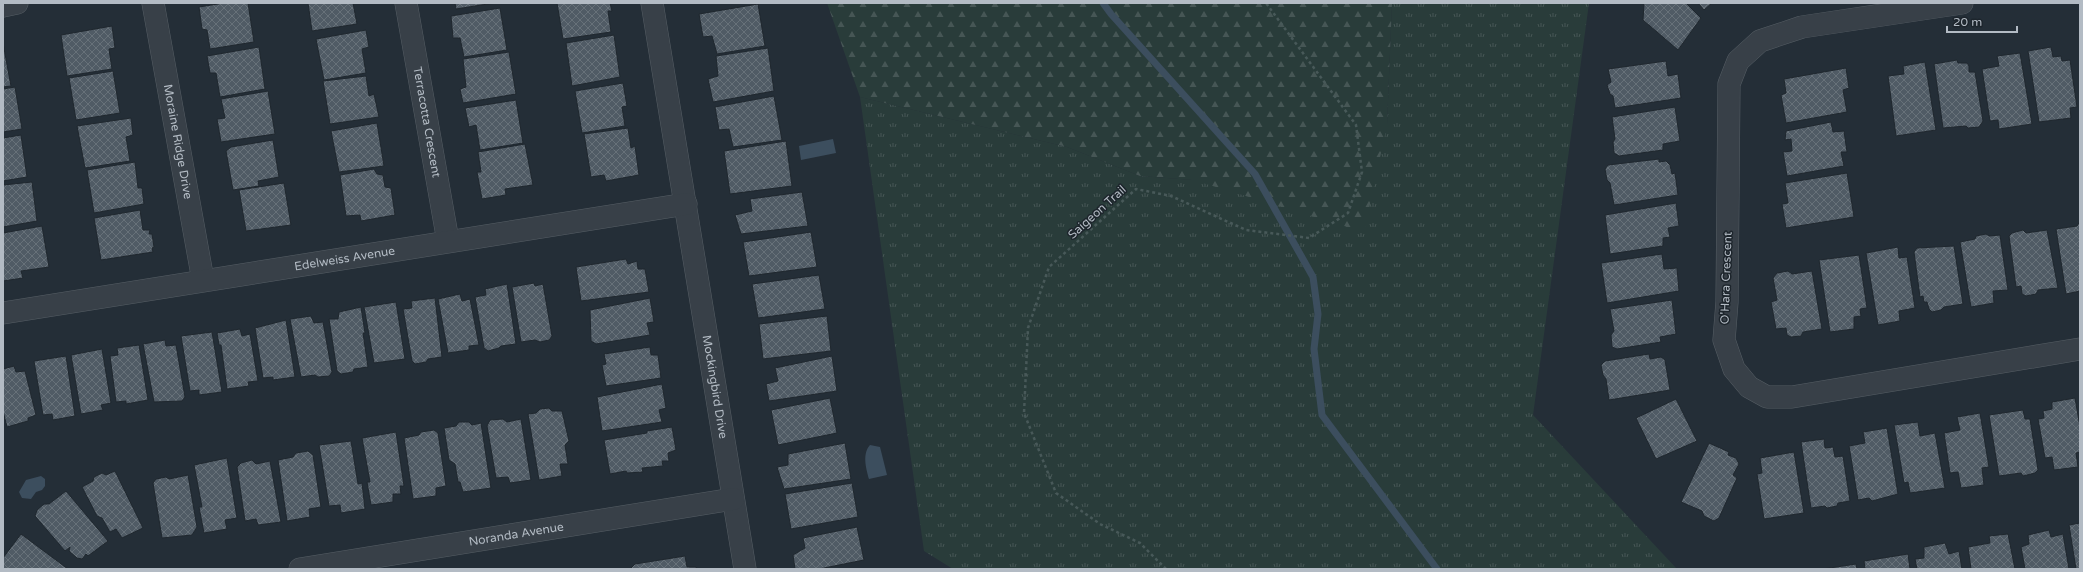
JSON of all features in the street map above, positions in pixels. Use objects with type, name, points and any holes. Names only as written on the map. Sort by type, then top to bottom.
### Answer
[{"type":"street","points":[[3,6],[17,3]]},
{"type":"street","name":"Moraine Ridge Drive","points":[[153,3],[203,280]]},
{"type":"street","name":"Terracotta Crescent","points":[[406,3],[448,241]]},
{"type":"street","points":[[652,3],[686,204]]},
{"type":"street","name":"O'Hara Crescent","points":[[1962,3],[1802,28],[1760,41],[1738,61],[1729,84],[1727,302],[1724,340],[1734,369],[1748,387],[1767,397],[1792,397],[2080,349]]},
{"type":"street","name":"Edelweiss Avenue","points":[[3,313],[686,204]]},
{"type":"street","name":"Mockingbird Drive","points":[[686,204],[745,569]]},
{"type":"street","name":"Noranda Avenue","points":[[300,569],[733,499]]},
{"type":"path","name":"Saigeon Trail","points":[[1166,569],[1140,543],[1100,524],[1056,493],[1024,413],[1028,328],[1049,267],[1136,189],[1171,196],[1246,230],[1309,238],[1348,213],[1362,172],[1356,125],[1266,3]]},
{"type":"green space","points":[[827,3],[1392,3],[1387,125],[1364,232],[1193,180],[1140,176],[1067,147],[860,97]]},
{"type":"green space","points":[[1392,3],[1589,3],[1533,415],[1677,569],[953,569],[924,551],[860,97],[1067,147],[1140,176],[1193,180],[1387,125]]},
{"type":"water","points":[[833,139],[836,153],[801,160],[799,146]]},
{"type":"water","points":[[870,445],[880,447],[887,475],[869,479],[865,457]]},
{"type":"water","points":[[41,476],[45,479],[45,486],[42,490],[36,492],[31,499],[22,498],[19,492],[26,480]]},
{"type":"building","points":[[224,3],[248,3],[254,42],[210,49],[207,30],[202,29],[199,7]]},
{"type":"building","points":[[308,3],[353,3],[357,24],[312,31]]},
{"type":"building","points":[[455,3],[494,3],[456,9]]},
{"type":"building","points":[[557,3],[610,3],[612,11],[608,11],[611,32],[563,39]]},
{"type":"building","points":[[1644,3],[1686,3],[1701,18],[1678,50],[1643,20]]},
{"type":"building","points":[[1698,3],[1712,3],[1704,10]]},
{"type":"building","points":[[758,4],[765,46],[717,54],[712,36],[703,37],[699,14]]},
{"type":"building","points":[[500,8],[507,50],[464,57],[460,38],[453,38],[451,16]]},
{"type":"building","points":[[112,26],[115,48],[109,49],[112,69],[67,76],[61,35]]},
{"type":"building","points":[[366,30],[369,47],[362,49],[366,73],[324,80],[316,39]]},
{"type":"building","points":[[614,35],[620,77],[572,86],[566,43]]},
{"type":"building","points":[[3,43],[11,86],[3,87]]},
{"type":"building","points":[[259,47],[265,89],[220,97],[216,73],[210,73],[207,56]]},
{"type":"building","points":[[2051,47],[2053,57],[2061,56],[2062,61],[2070,60],[2077,107],[2070,108],[2071,118],[2039,122],[2028,51]]},
{"type":"building","points":[[768,48],[774,91],[713,102],[708,79],[718,76],[716,56]]},
{"type":"building","points":[[509,52],[516,94],[463,103],[460,89],[466,87],[463,59]]},
{"type":"building","points":[[2020,53],[2032,124],[1999,129],[1998,120],[1990,121],[1982,69],[1999,66],[1997,56]]},
{"type":"building","points":[[1957,60],[1958,63],[1967,63],[1969,66],[1969,72],[1975,72],[1983,121],[1979,127],[1968,128],[1966,126],[1943,128],[1934,64]]},
{"type":"building","points":[[1666,61],[1668,76],[1678,74],[1681,98],[1615,108],[1613,96],[1610,94],[1607,85],[1611,82],[1608,69]]},
{"type":"building","points":[[1925,62],[1936,130],[1896,136],[1888,76],[1904,74],[1903,66]]},
{"type":"building","points":[[1846,68],[1849,88],[1843,90],[1847,112],[1786,123],[1781,95],[1786,93],[1784,79]]},
{"type":"building","points":[[113,71],[120,113],[76,120],[69,78]]},
{"type":"building","points":[[366,76],[369,96],[374,94],[379,117],[330,124],[323,81]]},
{"type":"building","points":[[623,83],[627,106],[622,107],[625,126],[582,133],[575,91]]},
{"type":"building","points":[[15,87],[22,129],[3,132],[3,89]]},
{"type":"building","points":[[268,91],[275,134],[221,142],[217,119],[225,118],[221,99]]},
{"type":"building","points":[[774,96],[782,140],[733,147],[729,129],[719,130],[715,107]]},
{"type":"building","points":[[516,100],[523,143],[480,150],[476,125],[469,127],[465,108]]},
{"type":"building","points":[[1675,107],[1680,141],[1663,144],[1663,150],[1619,156],[1614,153],[1613,142],[1615,139],[1612,117]]},
{"type":"building","points":[[131,118],[133,135],[126,137],[130,161],[85,168],[77,126]]},
{"type":"building","points":[[1831,122],[1833,132],[1844,131],[1847,152],[1841,152],[1844,166],[1787,176],[1783,152],[1792,151],[1791,139],[1785,140],[1786,131]]},
{"type":"building","points":[[377,123],[384,166],[339,172],[331,131]]},
{"type":"building","points":[[628,128],[631,148],[635,146],[639,175],[606,181],[604,175],[591,177],[584,134]]},
{"type":"building","points":[[21,135],[27,177],[3,181],[3,138]]},
{"type":"building","points":[[273,140],[279,177],[258,181],[259,186],[233,190],[226,151],[231,147]]},
{"type":"building","points":[[786,141],[792,186],[730,194],[724,151]]},
{"type":"building","points":[[525,144],[533,185],[505,189],[506,195],[482,199],[477,172],[481,172],[478,152]]},
{"type":"building","points":[[1659,159],[1659,162],[1666,161],[1670,165],[1672,174],[1675,173],[1678,195],[1614,205],[1610,183],[1607,180],[1605,169],[1608,165]]},
{"type":"building","points":[[135,162],[138,188],[142,188],[144,204],[94,213],[87,170]]},
{"type":"building","points":[[374,169],[377,174],[383,175],[385,187],[391,188],[395,215],[361,221],[360,215],[346,216],[340,175]]},
{"type":"building","points":[[1847,173],[1854,217],[1786,228],[1782,204],[1788,203],[1785,183]]},
{"type":"building","points":[[32,182],[37,221],[3,227],[3,185]]},
{"type":"building","points":[[284,183],[291,225],[246,231],[239,190]]},
{"type":"building","points":[[802,192],[808,226],[741,234],[735,215],[752,211],[750,199]]},
{"type":"building","points":[[1676,203],[1679,226],[1668,228],[1670,237],[1663,238],[1663,246],[1610,254],[1605,215]]},
{"type":"building","points":[[140,210],[143,230],[150,230],[149,234],[152,234],[154,247],[152,248],[153,252],[101,260],[94,218]]},
{"type":"building","points":[[2080,221],[2080,291],[2066,294],[2056,229],[2077,226]]},
{"type":"building","points":[[42,226],[49,267],[21,271],[23,278],[3,281],[3,233]]},
{"type":"building","points":[[2023,230],[2026,233],[2047,230],[2058,288],[2038,290],[2036,294],[2026,296],[2022,294],[2021,286],[2016,287],[2009,236],[2012,233]]},
{"type":"building","points":[[811,232],[817,267],[749,276],[743,242]]},
{"type":"building","points":[[1986,234],[1989,236],[2000,235],[2008,290],[1993,291],[1994,303],[1971,307],[1960,242],[1975,239],[1976,236]]},
{"type":"building","points":[[1954,246],[1963,304],[1944,307],[1941,310],[1932,312],[1929,309],[1927,302],[1924,302],[1923,296],[1920,297],[1914,252],[1917,248]]},
{"type":"building","points":[[1898,247],[1899,258],[1907,257],[1915,308],[1899,311],[1900,321],[1878,325],[1866,253]]},
{"type":"building","points":[[1662,254],[1664,269],[1677,268],[1679,291],[1607,303],[1601,263]]},
{"type":"building","points":[[1859,255],[1867,308],[1860,309],[1861,316],[1854,317],[1854,329],[1830,332],[1819,260]]},
{"type":"building","points":[[626,259],[628,264],[637,261],[638,269],[645,269],[649,292],[581,301],[576,267]]},
{"type":"building","points":[[1788,271],[1792,274],[1812,271],[1822,329],[1803,332],[1801,336],[1791,337],[1787,335],[1786,328],[1776,329],[1771,302],[1777,300],[1773,278],[1777,273]]},
{"type":"building","points":[[819,275],[825,309],[758,318],[752,284]]},
{"type":"building","points":[[534,283],[535,286],[543,284],[552,336],[549,340],[540,342],[535,340],[521,342],[512,287]]},
{"type":"building","points":[[507,284],[516,344],[501,346],[488,351],[484,348],[475,297],[486,295],[485,289]]},
{"type":"building","points":[[460,294],[462,301],[470,299],[479,345],[469,346],[469,350],[448,353],[438,299]]},
{"type":"building","points":[[435,298],[442,357],[428,359],[426,362],[415,364],[412,361],[403,309],[412,308],[411,301]]},
{"type":"building","points":[[650,298],[654,322],[647,323],[650,335],[596,344],[591,341],[590,310]]},
{"type":"building","points":[[1672,300],[1676,334],[1660,337],[1661,342],[1617,349],[1612,347],[1611,335],[1614,331],[1610,309]]},
{"type":"building","points":[[396,302],[405,359],[374,363],[364,307]]},
{"type":"building","points":[[361,307],[368,367],[354,369],[353,372],[341,374],[337,371],[329,319],[338,319],[339,312]]},
{"type":"building","points":[[311,316],[314,323],[323,322],[332,372],[329,376],[318,377],[315,375],[301,377],[290,319]]},
{"type":"building","points":[[827,316],[831,351],[763,359],[759,324]]},
{"type":"building","points":[[286,320],[295,377],[273,380],[273,377],[263,378],[255,328]]},
{"type":"building","points":[[240,329],[242,336],[250,334],[258,381],[248,382],[249,386],[227,389],[221,345],[219,345],[217,333]]},
{"type":"building","points":[[212,332],[222,392],[199,395],[199,390],[190,391],[181,336]]},
{"type":"building","points":[[165,340],[166,346],[176,345],[185,397],[182,401],[154,402],[143,344]]},
{"type":"building","points":[[139,345],[148,400],[126,404],[126,401],[116,402],[110,356],[118,355],[117,348]]},
{"type":"building","points":[[650,347],[651,355],[658,355],[661,378],[606,386],[602,365],[606,364],[604,354]]},
{"type":"building","points":[[102,349],[111,403],[101,405],[103,410],[81,414],[71,355]]},
{"type":"building","points":[[1649,354],[1650,359],[1661,357],[1665,360],[1670,390],[1609,400],[1606,379],[1603,375],[1601,365],[1605,361]]},
{"type":"building","points":[[66,356],[75,416],[53,420],[52,414],[43,415],[34,361]]},
{"type":"building","points":[[832,356],[837,391],[769,401],[766,384],[778,381],[775,368]]},
{"type":"building","points":[[14,366],[16,372],[25,371],[36,415],[28,418],[28,421],[7,427],[3,411],[3,369]]},
{"type":"building","points":[[662,384],[666,408],[659,410],[662,422],[602,431],[597,397]]},
{"type":"building","points":[[830,398],[837,433],[778,445],[771,410]]},
{"type":"building","points":[[2075,398],[2080,427],[2080,452],[2076,453],[2078,467],[2054,470],[2052,457],[2045,458],[2038,419],[2044,418],[2043,411],[2052,409],[2052,402]]},
{"type":"building","points":[[1676,399],[1697,441],[1656,459],[1636,418]]},
{"type":"building","points":[[549,408],[552,411],[562,411],[569,441],[565,445],[568,464],[560,464],[562,476],[539,480],[528,414],[536,413],[540,409]]},
{"type":"building","points":[[2023,410],[2025,419],[2030,419],[2038,470],[2035,473],[2023,476],[2021,473],[1999,476],[1989,415]]},
{"type":"building","points":[[1980,413],[1989,467],[1982,468],[1984,485],[1961,488],[1958,472],[1950,473],[1944,433],[1960,430],[1957,417]]},
{"type":"building","points":[[503,419],[507,422],[521,419],[531,480],[510,483],[508,477],[496,478],[487,426],[490,420]]},
{"type":"building","points":[[459,422],[469,422],[472,425],[481,423],[491,488],[463,492],[460,482],[458,482],[455,464],[449,460],[444,428],[456,426]]},
{"type":"building","points":[[1918,422],[1920,436],[1935,433],[1945,488],[1910,493],[1908,482],[1904,483],[1894,425]]},
{"type":"building","points":[[672,427],[676,450],[668,453],[669,461],[662,461],[663,466],[642,468],[643,472],[627,473],[626,471],[610,474],[604,440]]},
{"type":"building","points":[[1887,428],[1898,494],[1872,501],[1869,498],[1858,500],[1849,446],[1865,443],[1863,432]]},
{"type":"building","points":[[434,430],[438,433],[446,486],[436,488],[436,496],[413,499],[404,438],[419,435],[421,432]]},
{"type":"building","points":[[396,432],[404,486],[400,486],[401,494],[393,494],[393,502],[371,505],[367,482],[370,482],[362,438]]},
{"type":"building","points":[[1824,439],[1825,448],[1833,447],[1835,457],[1843,456],[1850,501],[1838,503],[1837,506],[1827,508],[1825,506],[1811,508],[1801,442]]},
{"type":"building","points":[[351,441],[358,484],[362,483],[365,509],[341,513],[340,505],[329,506],[319,445]]},
{"type":"building","points":[[845,443],[851,479],[784,489],[777,467],[788,465],[788,454]]},
{"type":"building","points":[[1709,443],[1729,452],[1728,455],[1736,458],[1739,464],[1733,475],[1737,478],[1719,518],[1714,521],[1704,516],[1702,511],[1681,502]]},
{"type":"building","points":[[308,451],[313,455],[321,507],[309,509],[310,517],[287,521],[278,460],[293,457],[296,453]]},
{"type":"building","points":[[1794,452],[1804,513],[1764,519],[1757,474],[1762,473],[1760,458]]},
{"type":"building","points":[[227,458],[237,518],[225,520],[227,529],[204,533],[199,507],[202,507],[194,465]]},
{"type":"building","points":[[252,460],[256,464],[270,461],[281,522],[258,525],[256,519],[245,521],[237,467],[241,463]]},
{"type":"building","points":[[115,471],[143,528],[122,538],[116,529],[110,532],[102,518],[97,516],[82,487],[93,481],[94,477],[102,473],[106,475]]},
{"type":"building","points":[[188,475],[197,527],[192,535],[162,538],[153,483],[156,479],[166,477],[169,479]]},
{"type":"building","points":[[852,483],[858,517],[791,529],[785,494]]},
{"type":"building","points":[[66,491],[108,541],[88,556],[86,554],[82,559],[77,558],[69,551],[70,547],[65,551],[35,516],[37,510],[44,504],[49,504]]},
{"type":"building","points":[[2080,523],[2080,569],[2076,569],[2069,525]]},
{"type":"building","points":[[857,527],[864,560],[819,569],[795,569],[793,555],[805,548],[803,538]]},
{"type":"building","points":[[2049,530],[2051,537],[2063,534],[2069,569],[2025,569],[2021,547],[2029,544],[2028,535]]},
{"type":"building","points":[[21,534],[68,569],[3,569],[3,558]]},
{"type":"building","points":[[2008,534],[2015,569],[1971,569],[1968,547],[1990,543],[1989,536]]},
{"type":"building","points":[[1945,543],[1949,554],[1959,551],[1962,569],[1917,569],[1915,559],[1924,558],[1924,547]]},
{"type":"building","points":[[1908,554],[1910,569],[1865,569],[1864,561]]},
{"type":"building","points":[[685,556],[687,567],[696,567],[696,569],[630,569],[635,564]]},
{"type":"building","points":[[1856,564],[1857,569],[1823,569]]},
{"type":"waterway","points":[[1103,3],[1111,14],[1255,174],[1313,277],[1318,314],[1314,349],[1322,415],[1437,569]]}]
